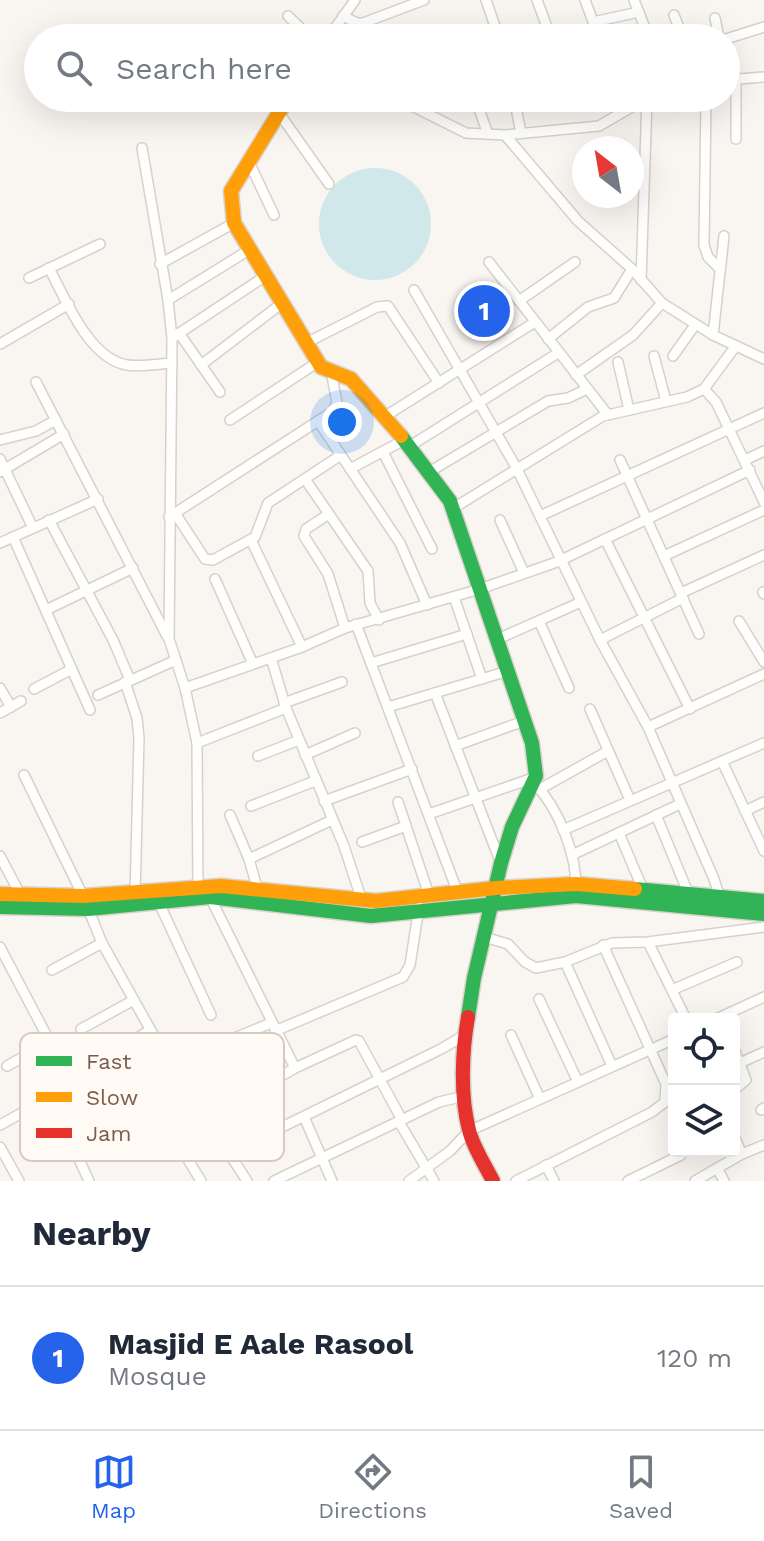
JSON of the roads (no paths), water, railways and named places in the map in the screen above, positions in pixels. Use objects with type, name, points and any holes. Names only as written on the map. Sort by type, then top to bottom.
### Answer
[{"type":"street","points":[[343,16],[363,23],[424,0]]},
{"type":"street","points":[[486,0],[494,24]]},
{"type":"street","points":[[537,0],[546,24]]},
{"type":"street","points":[[585,0],[593,22],[639,12]]},
{"type":"street","points":[[634,0],[644,24]]},
{"type":"street","points":[[338,24],[351,2]]},
{"type":"street","points":[[674,15],[678,24]]},
{"type":"street","points":[[288,16],[296,24]]},
{"type":"street","points":[[715,18],[716,24]]},
{"type":"street","points":[[740,35],[764,27]]},
{"type":"street","points":[[740,78],[764,77]]},
{"type":"street","points":[[280,112],[231,191],[234,223],[321,367],[351,379],[407,443],[452,509],[532,743],[537,783],[574,854],[576,890]]},
{"type":"street","points":[[288,112],[329,184]]},
{"type":"street","points":[[424,112],[466,133],[505,135],[599,126],[623,112]]},
{"type":"street","points":[[480,112],[488,134]]},
{"type":"street","points":[[517,112],[521,133]]},
{"type":"street","points":[[641,280],[647,112]]},
{"type":"street","points":[[706,112],[703,239],[708,257],[720,269]]},
{"type":"street","points":[[733,112],[736,139]]},
{"type":"street","points":[[505,135],[578,221],[632,269],[662,303],[713,335],[764,359]]},
{"type":"street","points":[[142,148],[160,264],[176,336],[172,363],[169,639]]},
{"type":"street","points":[[249,162],[274,215]]},
{"type":"street","points":[[160,264],[234,223]]},
{"type":"street","points":[[713,335],[724,236]]},
{"type":"street","points":[[29,278],[100,244]]},
{"type":"street","points":[[168,300],[249,250]]},
{"type":"street","points":[[489,262],[608,415]]},
{"type":"street","points":[[519,301],[575,262]]},
{"type":"street","points":[[49,268],[90,341],[119,363],[135,366],[172,363]]},
{"type":"street","points":[[548,339],[588,307],[614,298],[632,269]]},
{"type":"street","points":[[176,336],[264,277]]},
{"type":"street","points":[[414,290],[517,469],[600,640],[648,727],[720,898]]},
{"type":"street","points":[[576,375],[633,335],[662,303]]},
{"type":"street","points":[[0,344],[69,304]]},
{"type":"street","points":[[201,365],[281,304]]},
{"type":"street","points":[[306,343],[377,307],[388,306],[439,383]]},
{"type":"street","points":[[384,417],[535,322]]},
{"type":"street","points":[[673,356],[695,325]]},
{"type":"street","points":[[176,336],[220,392]]},
{"type":"street","points":[[452,509],[608,415],[704,389],[735,347]]},
{"type":"street","points":[[350,469],[407,443],[558,353]]},
{"type":"street","points":[[654,356],[666,401]]},
{"type":"street","points":[[230,420],[318,362]]},
{"type":"street","points":[[618,362],[629,410]]},
{"type":"street","points":[[172,515],[336,408],[331,371]]},
{"type":"street","points":[[36,382],[169,639],[185,688],[197,743],[202,894],[276,1033]]},
{"type":"street","points":[[429,472],[548,401],[574,396],[587,389]]},
{"type":"street","points":[[704,389],[716,402],[764,502]]},
{"type":"street","points":[[540,516],[764,413]]},
{"type":"street","points":[[0,440],[36,431],[56,420]]},
{"type":"street","points":[[318,421],[400,543],[427,605]]},
{"type":"street","points":[[3,471],[64,434]]},
{"type":"street","points":[[745,460],[764,451]]},
{"type":"street","points":[[383,452],[432,549]]},
{"type":"street","points":[[172,515],[205,559],[209,560],[251,540],[258,533],[268,503],[341,455]]},
{"type":"street","points":[[0,459],[3,471],[33,528]]},
{"type":"street","points":[[620,460],[699,634]]},
{"type":"street","points":[[185,688],[302,647],[356,624],[480,589],[561,560],[750,470]]},
{"type":"street","points":[[305,479],[368,571],[370,603],[379,620]]},
{"type":"street","points":[[0,543],[98,499]]},
{"type":"street","points":[[664,556],[764,510]]},
{"type":"street","points":[[329,514],[306,529],[304,536],[328,574],[345,628]]},
{"type":"street","points":[[49,520],[87,591],[128,681],[137,718],[135,898]]},
{"type":"street","points":[[500,520],[524,573]]},
{"type":"street","points":[[13,537],[90,710]]},
{"type":"street","points":[[605,539],[690,709]]},
{"type":"street","points":[[251,540],[302,647]]},
{"type":"street","points":[[600,640],[764,555]]},
{"type":"street","points":[[46,610],[133,568]]},
{"type":"street","points":[[215,579],[253,664]]},
{"type":"street","points":[[454,597],[482,679]]},
{"type":"street","points":[[498,639],[581,602]]},
{"type":"street","points":[[539,621],[569,688]]},
{"type":"street","points":[[739,621],[760,648],[764,662]]},
{"type":"street","points":[[356,624],[458,893]]},
{"type":"street","points":[[371,663],[467,634]]},
{"type":"street","points":[[271,658],[285,706],[344,846],[362,899],[362,916]]},
{"type":"street","points":[[98,695],[176,660]]},
{"type":"street","points":[[34,689],[72,669]]},
{"type":"street","points":[[388,707],[508,671]]},
{"type":"street","points":[[648,727],[764,674]]},
{"type":"street","points":[[197,743],[342,682]]},
{"type":"street","points":[[0,688],[11,707]]},
{"type":"street","points":[[435,693],[501,863]]},
{"type":"street","points":[[0,713],[21,701]]},
{"type":"street","points":[[590,709],[630,800]]},
{"type":"street","points":[[455,746],[524,721]]},
{"type":"street","points":[[305,755],[355,733]]},
{"type":"street","points":[[258,756],[299,740]]},
{"type":"street","points":[[563,830],[764,743]]},
{"type":"street","points":[[429,814],[475,798],[537,783],[608,751]]},
{"type":"street","points":[[722,761],[764,851]]},
{"type":"street","points":[[324,801],[412,769]]},
{"type":"street","points":[[24,775],[102,943],[152,1033]]},
{"type":"street","points":[[251,806],[315,781]]},
{"type":"street","points":[[493,1181],[469,1131],[465,1096],[465,1035],[474,978],[501,863],[512,827],[537,783]]},
{"type":"street","points":[[256,1033],[403,977],[410,965],[423,901],[398,802]]},
{"type":"street","points":[[745,811],[764,802]]},
{"type":"street","points":[[574,854],[680,804]]},
{"type":"street","points":[[230,815],[249,859],[258,895]]},
{"type":"street","points":[[656,815],[689,895]]},
{"type":"street","points":[[249,859],[332,820]]},
{"type":"street","points":[[362,842],[406,826]]},
{"type":"street","points":[[619,833],[644,892]]},
{"type":"street","points":[[0,856],[20,894]]},
{"type":"street","points":[[258,895],[362,916],[458,893],[496,888],[644,892],[764,901]]},
{"type":"street","points":[[0,907],[202,894],[492,904],[576,890],[764,914]]},
{"type":"street","points":[[0,894],[86,903]]},
{"type":"street","points":[[135,898],[159,903],[202,894]]},
{"type":"street","points":[[159,903],[211,1015]]},
{"type":"street","points":[[484,937],[508,944],[533,968],[565,962],[603,945],[764,927]]},
{"type":"street","points":[[648,942],[683,1013]]},
{"type":"street","points":[[52,970],[102,943]]},
{"type":"street","points":[[516,1181],[652,1112],[665,1102],[666,1084],[603,945]]},
{"type":"street","points":[[1,953],[45,1033]]},
{"type":"street","points":[[565,962],[612,1066]]},
{"type":"street","points":[[672,990],[737,962]]},
{"type":"street","points":[[729,1013],[764,997]]},
{"type":"street","points":[[539,999],[578,1082]]},
{"type":"street","points":[[81,1029],[132,1001]]},
{"type":"street","points":[[145,1033],[150,1030]]},
{"type":"street","points":[[284,1127],[465,1035]]},
{"type":"street","points":[[511,1035],[540,1099]]},
{"type":"street","points":[[284,1074],[359,1041],[434,1181]]},
{"type":"street","points":[[409,1181],[450,1151],[469,1131],[668,1042]]},
{"type":"street","points":[[284,1048],[295,1068]]},
{"type":"street","points":[[740,1085],[746,1080],[740,1063],[764,1052]]},
{"type":"street","points":[[7,1066],[20,1059]]},
{"type":"street","points":[[274,1181],[444,1100],[465,1096]]},
{"type":"street","points":[[1,1123],[20,1114]]},
{"type":"street","points":[[304,1117],[332,1181]]},
{"type":"street","points":[[695,1181],[764,1145]]},
{"type":"street","points":[[0,1147],[19,1181]]},
{"type":"street","points":[[740,1150],[742,1154]]},
{"type":"street","points":[[628,1181],[677,1157]]},
{"type":"street","points":[[78,1161],[86,1180]]},
{"type":"street","points":[[189,1161],[201,1181]]},
{"type":"street","points":[[234,1161],[247,1181]]},
{"type":"street","points":[[546,1165],[554,1181]]},
{"type":"street","points":[[717,1168],[724,1181]]},
{"type":"water","points":[[375,168],[396,172],[415,184],[427,203],[431,224],[427,245],[415,264],[396,276],[375,280],[354,276],[335,264],[323,245],[319,224],[323,203],[335,184],[354,172]]},
{"type":"place","name":"Masjid E Aale Rasool","points":[[484,311]]}]
